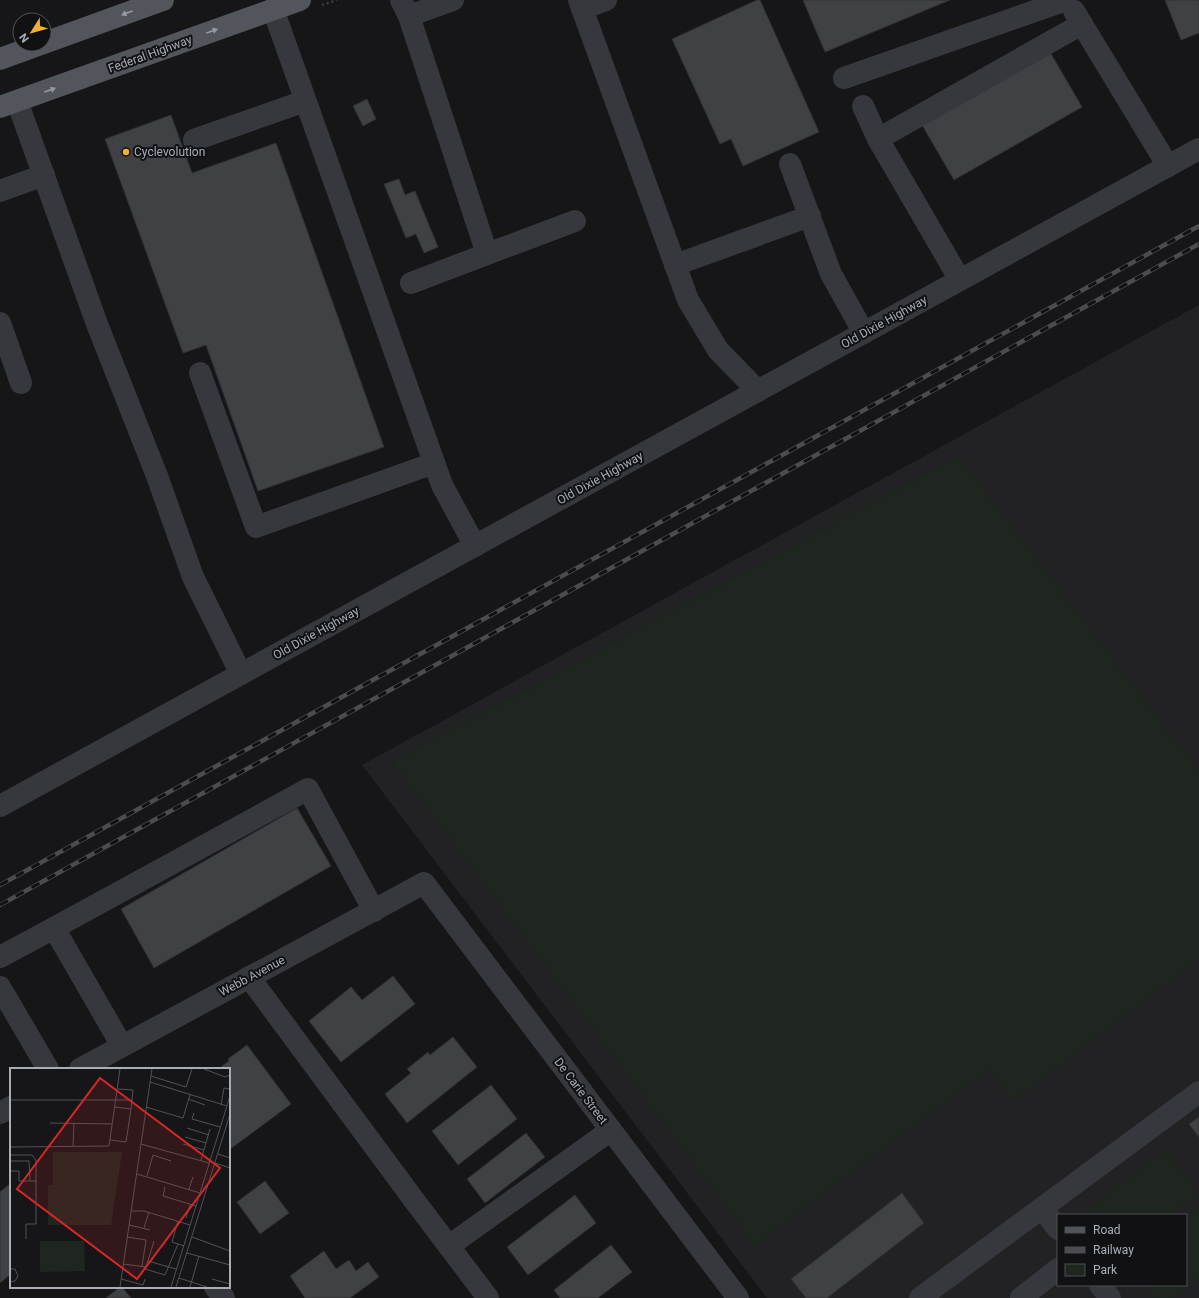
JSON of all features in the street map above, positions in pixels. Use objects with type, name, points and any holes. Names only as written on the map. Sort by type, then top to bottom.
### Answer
[{"type":"main road","points":[[52,40],[163,0]]},
{"type":"main road","name":"Federal Highway","points":[[8,104],[300,0]]},
{"type":"main road","points":[[0,59],[19,52]]},
{"type":"street","points":[[454,0],[405,8],[487,254]]},
{"type":"street","points":[[606,0],[581,4],[688,300],[718,350],[758,391]]},
{"type":"street","points":[[844,78],[1014,8],[1067,0],[1168,166]]},
{"type":"street","points":[[273,9],[442,485],[475,546]]},
{"type":"street","points":[[878,140],[1082,24]]},
{"type":"street","points":[[194,140],[305,102]]},
{"type":"street","points":[[8,104],[44,175],[96,324],[157,476],[193,577],[241,674]]},
{"type":"street","points":[[864,106],[878,140],[960,280]]},
{"type":"street","name":"Old Dixie Highway","points":[[0,806],[1199,149]]},
{"type":"street","points":[[790,164],[831,274],[864,333]]},
{"type":"street","points":[[0,191],[44,175]]},
{"type":"street","points":[[675,265],[810,216]]},
{"type":"street","points":[[411,283],[575,221]]},
{"type":"street","points":[[0,323],[21,383]]},
{"type":"street","points":[[200,373],[256,527],[434,463]]},
{"type":"street","points":[[0,957],[308,789],[374,911]]},
{"type":"street","name":"Webb Avenue","points":[[82,1068],[424,883]]},
{"type":"street","name":"De Carie Street","points":[[424,883],[738,1298]]},
{"type":"street","points":[[54,928],[122,1046]]},
{"type":"street","points":[[249,977],[488,1298]]},
{"type":"street","points":[[0,987],[47,1068]]},
{"type":"street","points":[[920,1298],[1199,1092]]},
{"type":"street","points":[[0,1113],[10,1108]]},
{"type":"street","points":[[449,1246],[611,1130]]},
{"type":"street","points":[[1042,1208],[1057,1228]]},
{"type":"street","points":[[1021,1298],[1057,1270]]},
{"type":"street","points":[[1101,1286],[1110,1298]]},
{"type":"street","points":[[216,1288],[224,1298]]},
{"type":"shaded area","points":[[1199,305],[1199,1298],[767,1298],[362,765]]},
{"type":"green space","points":[[959,456],[1199,770],[1199,960],[1013,1102],[990,1070],[755,1246],[392,762]]},
{"type":"green space","points":[[1167,1149],[1199,1195],[1173,1214],[1092,1214],[1088,1209]]},
{"type":"green space","points":[[1199,1209],[1199,1279],[1174,1298],[1154,1298],[1146,1286],[1187,1286],[1187,1218]]},
{"type":"building","points":[[757,0],[760,0],[819,132],[743,166],[731,139],[720,144],[672,39]]},
{"type":"building","points":[[803,0],[950,0],[825,52]]},
{"type":"building","points":[[1165,0],[1199,0],[1199,33],[1181,40]]},
{"type":"building","points":[[1050,52],[1082,107],[954,180],[922,125]]},
{"type":"building","points":[[367,99],[376,119],[363,126],[353,106]]},
{"type":"building","points":[[171,115],[192,173],[276,143],[384,447],[258,491],[206,345],[183,353],[105,139]]},
{"type":"building","points":[[399,179],[405,195],[415,191],[438,247],[424,253],[416,234],[406,238],[384,184]]},
{"type":"building","points":[[297,808],[331,866],[154,968],[121,909]]},
{"type":"building","points":[[393,976],[415,1004],[341,1062],[309,1021],[351,987],[362,1000]]},
{"type":"building","points":[[453,1037],[477,1067],[407,1123],[385,1094],[411,1073],[407,1069],[428,1052],[430,1055]]},
{"type":"building","points":[[247,1045],[291,1104],[230,1149],[230,1068],[219,1068],[229,1061],[228,1059]]},
{"type":"building","points":[[491,1085],[517,1119],[458,1165],[432,1131]]},
{"type":"building","points":[[1199,1117],[1199,1137],[1189,1124]]},
{"type":"building","points":[[526,1133],[545,1157],[485,1203],[467,1179]]},
{"type":"building","points":[[265,1181],[289,1213],[260,1234],[237,1202]]},
{"type":"building","points":[[10,1184],[10,1275],[0,1283],[0,1192]]},
{"type":"building","points":[[902,1193],[924,1223],[827,1298],[806,1298],[791,1279]]},
{"type":"building","points":[[575,1195],[596,1223],[528,1275],[507,1247]]},
{"type":"building","points":[[611,1245],[632,1272],[598,1298],[560,1298],[554,1290]]},
{"type":"building","points":[[324,1251],[336,1269],[349,1260],[356,1271],[368,1262],[379,1277],[350,1298],[305,1298],[290,1276]]},
{"type":"building","points":[[119,1288],[123,1288],[131,1298],[106,1298]]},
{"type":"railway","points":[[0,885],[1199,226]]},
{"type":"railway","points":[[0,905],[1199,244]]},
{"type":"place","name":"Cyclevolution","points":[[126,152]]}]
